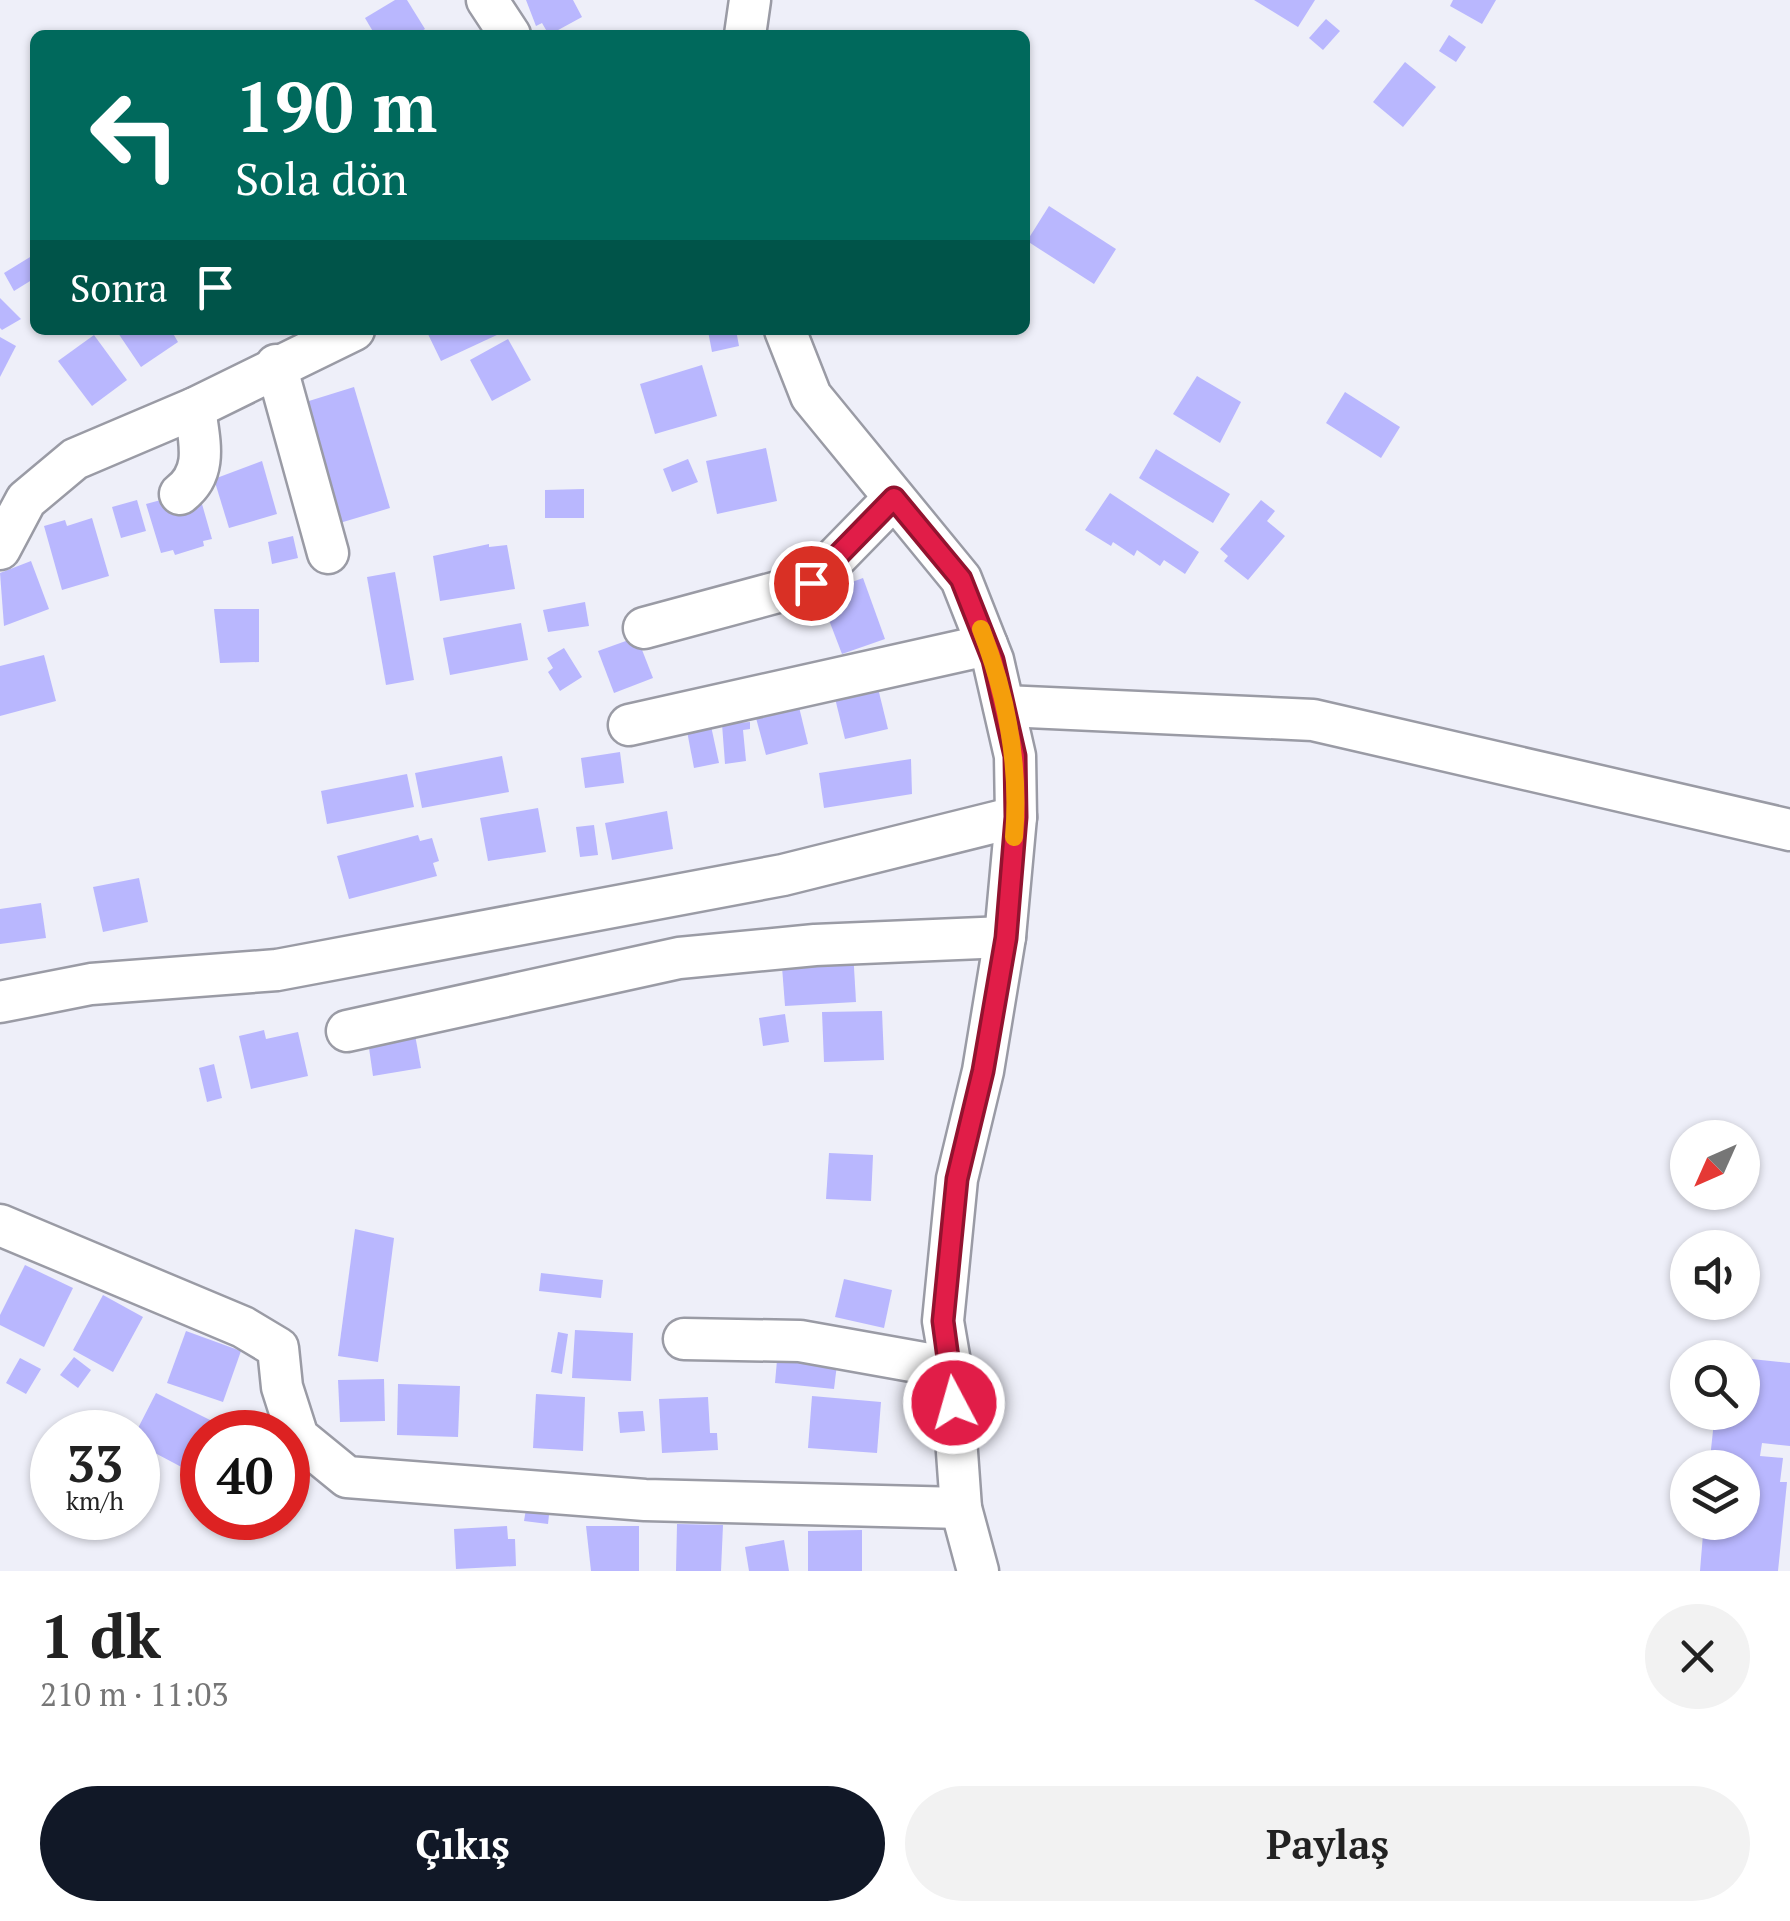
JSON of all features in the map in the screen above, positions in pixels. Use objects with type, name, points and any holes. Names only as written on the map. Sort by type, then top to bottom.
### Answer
[{"type":"street","points":[[487,0],[507,30]]},
{"type":"street","points":[[746,30],[750,0]]},
{"type":"street","points":[[0,550],[26,500],[75,459],[195,408],[343,335]]},
{"type":"street","points":[[787,335],[811,396],[961,579],[987,645],[1015,756],[1016,817],[1006,938],[983,1071],[957,1179],[943,1321],[952,1368],[961,1508],[978,1571]]},
{"type":"street","points":[[276,366],[328,553]]},
{"type":"street","points":[[180,494],[194,484],[200,469],[195,408]]},
{"type":"street","points":[[644,628],[811,583],[894,498]]},
{"type":"street","points":[[630,725],[987,645]]},
{"type":"street","points":[[1004,706],[1313,720],[1790,830]]},
{"type":"street","points":[[0,1002],[92,984],[277,970],[783,875],[1016,817]]},
{"type":"street","points":[[348,1030],[679,958],[815,945],[1006,938]]},
{"type":"street","points":[[0,1225],[243,1327],[278,1348],[282,1388],[298,1437],[347,1477],[646,1500],[961,1508]]},
{"type":"street","points":[[684,1339],[800,1341],[952,1368]]},
{"type":"building","points":[[395,0],[407,0],[425,29],[372,30],[365,18]]},
{"type":"building","points":[[526,0],[573,0],[582,17],[558,30],[546,30],[542,23],[536,26]]},
{"type":"building","points":[[1254,0],[1315,0],[1298,27]]},
{"type":"building","points":[[1453,0],[1496,0],[1482,24],[1450,6]]},
{"type":"building","points":[[1326,19],[1340,31],[1323,50],[1309,38]]},
{"type":"building","points":[[1449,35],[1466,47],[1456,62],[1439,51]]},
{"type":"building","points":[[1405,62],[1436,87],[1403,127],[1373,102]]},
{"type":"building","points":[[1049,206],[1116,249],[1094,284],[1030,243],[1030,236]]},
{"type":"building","points":[[30,257],[30,281],[14,291],[4,273]]},
{"type":"building","points":[[0,298],[21,319],[2,330],[0,328]]},
{"type":"building","points":[[94,335],[127,380],[92,406],[58,361]]},
{"type":"building","points":[[119,335],[174,335],[178,342],[141,367]]},
{"type":"building","points":[[428,335],[497,335],[441,361]]},
{"type":"building","points":[[709,335],[737,335],[739,346],[712,352]]},
{"type":"building","points":[[0,337],[16,346],[0,377]]},
{"type":"building","points":[[508,339],[531,380],[492,401],[470,360]]},
{"type":"building","points":[[702,365],[717,416],[655,434],[640,384]]},
{"type":"building","points":[[1197,376],[1241,402],[1220,443],[1173,414]]},
{"type":"building","points":[[354,387],[390,508],[333,525],[296,405]]},
{"type":"building","points":[[1345,392],[1400,427],[1381,458],[1326,423]]},
{"type":"building","points":[[766,448],[777,501],[717,514],[706,461]]},
{"type":"building","points":[[1156,449],[1230,494],[1213,523],[1139,478]]},
{"type":"building","points":[[688,459],[698,482],[672,492],[663,469]]},
{"type":"building","points":[[262,461],[277,514],[229,528],[214,479]]},
{"type":"building","points":[[584,489],[584,518],[545,518],[545,490]]},
{"type":"building","points":[[198,490],[212,539],[203,541],[204,546],[175,555],[173,550],[161,553],[146,504]]},
{"type":"building","points":[[1110,493],[1199,552],[1185,574],[1164,560],[1160,566],[1137,550],[1134,556],[1085,530]]},
{"type":"building","points":[[137,500],[146,531],[121,538],[112,507]]},
{"type":"building","points":[[1261,500],[1275,511],[1267,521],[1285,536],[1248,580],[1224,561],[1228,556],[1220,549]]},
{"type":"building","points":[[92,518],[109,576],[62,590],[44,526],[65,520],[67,526]]},
{"type":"building","points":[[293,536],[298,558],[272,564],[268,542]]},
{"type":"building","points":[[489,544],[507,545],[515,589],[440,601],[433,556]]},
{"type":"building","points":[[31,561],[49,609],[4,626],[0,573]]},
{"type":"building","points":[[395,572],[414,680],[386,685],[367,577]]},
{"type":"building","points":[[863,578],[885,639],[842,654],[819,594]]},
{"type":"building","points":[[585,602],[589,626],[548,632],[543,610]]},
{"type":"building","points":[[214,609],[259,609],[259,662],[220,663]]},
{"type":"building","points":[[521,623],[528,660],[450,675],[443,638]]},
{"type":"building","points":[[637,637],[653,678],[614,693],[598,651]]},
{"type":"building","points":[[564,648],[582,677],[560,691],[548,672],[553,668],[547,658]]},
{"type":"building","points":[[44,655],[56,701],[0,716],[0,666]]},
{"type":"building","points":[[875,676],[888,729],[845,739],[832,686]]},
{"type":"building","points":[[799,707],[808,744],[766,755],[756,718]]},
{"type":"building","points":[[750,722],[750,729],[743,730],[746,761],[725,764],[722,724]]},
{"type":"building","points":[[711,726],[719,763],[694,768],[687,731]]},
{"type":"building","points":[[620,752],[624,783],[585,788],[581,758]]},
{"type":"building","points":[[502,756],[509,792],[422,808],[415,773]]},
{"type":"building","points":[[911,759],[912,794],[824,808],[819,773]]},
{"type":"building","points":[[407,774],[414,807],[327,824],[321,791]]},
{"type":"building","points":[[538,808],[546,852],[488,861],[480,818]]},
{"type":"building","points":[[667,811],[673,849],[612,860],[605,823]]},
{"type":"building","points":[[594,825],[598,855],[580,857],[576,827]]},
{"type":"building","points":[[418,835],[420,841],[432,838],[439,861],[433,863],[437,876],[349,899],[337,856]]},
{"type":"building","points":[[139,878],[148,922],[103,932],[93,887]]},
{"type":"building","points":[[41,903],[46,938],[0,944],[0,909]]},
{"type":"building","points":[[853,950],[856,1002],[785,1006],[781,954]]},
{"type":"building","points":[[882,1011],[884,1060],[824,1062],[822,1012]]},
{"type":"building","points":[[785,1014],[789,1042],[763,1046],[759,1018]]},
{"type":"building","points":[[414,1029],[421,1068],[373,1076],[368,1041]]},
{"type":"building","points":[[264,1030],[266,1039],[298,1032],[308,1076],[251,1089],[239,1036]]},
{"type":"building","points":[[214,1064],[222,1098],[207,1102],[199,1068]]},
{"type":"building","points":[[829,1153],[873,1155],[871,1201],[826,1199]]},
{"type":"building","points":[[355,1229],[394,1238],[378,1362],[338,1356]]},
{"type":"building","points":[[25,1265],[73,1288],[44,1347],[0,1325],[0,1315]]},
{"type":"building","points":[[541,1273],[603,1280],[601,1298],[539,1291]]},
{"type":"building","points":[[844,1279],[892,1290],[884,1328],[835,1317]]},
{"type":"building","points":[[103,1295],[143,1317],[113,1372],[73,1350]]},
{"type":"building","points":[[575,1330],[633,1333],[631,1381],[572,1378]]},
{"type":"building","points":[[186,1331],[241,1351],[223,1402],[167,1383]]},
{"type":"building","points":[[558,1332],[568,1334],[562,1374],[551,1372]]},
{"type":"building","points":[[778,1349],[838,1356],[834,1389],[775,1383]]},
{"type":"building","points":[[74,1357],[91,1370],[78,1388],[60,1375]]},
{"type":"building","points":[[20,1358],[41,1369],[26,1394],[6,1383]]},
{"type":"building","points":[[1760,1360],[1790,1363],[1790,1446],[1762,1443],[1760,1456],[1760,1450],[1711,1450],[1713,1430],[1760,1430]]},
{"type":"building","points":[[384,1379],[385,1421],[340,1422],[338,1380]]},
{"type":"building","points":[[398,1384],[460,1386],[458,1437],[397,1435]]},
{"type":"building","points":[[156,1393],[190,1410],[180,1410],[180,1466],[160,1456],[160,1410],[147,1410]]},
{"type":"building","points":[[536,1394],[585,1397],[583,1451],[533,1448]]},
{"type":"building","points":[[812,1396],[881,1402],[877,1453],[808,1448]]},
{"type":"building","points":[[708,1397],[710,1433],[717,1433],[718,1450],[662,1453],[659,1399]]},
{"type":"building","points":[[643,1411],[645,1431],[620,1433],[618,1412]]},
{"type":"building","points":[[1760,1456],[1783,1458],[1780,1482],[1787,1482],[1778,1571],[1700,1571],[1703,1540],[1760,1540]]},
{"type":"building","points":[[527,1503],[550,1506],[548,1524],[524,1521]]},
{"type":"building","points":[[677,1524],[723,1525],[721,1571],[676,1571]]},
{"type":"building","points":[[507,1526],[508,1539],[515,1539],[516,1566],[456,1569],[454,1529]]},
{"type":"building","points":[[586,1526],[639,1526],[639,1571],[591,1571]]},
{"type":"building","points":[[862,1530],[862,1571],[808,1571],[808,1531]]},
{"type":"building","points":[[784,1540],[789,1571],[749,1571],[745,1547]]},
{"type":"slow traffic","points":[[981,629],[993,660],[1015,756],[1014,837]]},
{"type":"route","points":[[811,583],[894,498],[961,579],[993,660],[1015,756],[1016,817],[1006,938],[983,1071],[957,1179],[943,1321],[954,1403]]}]
